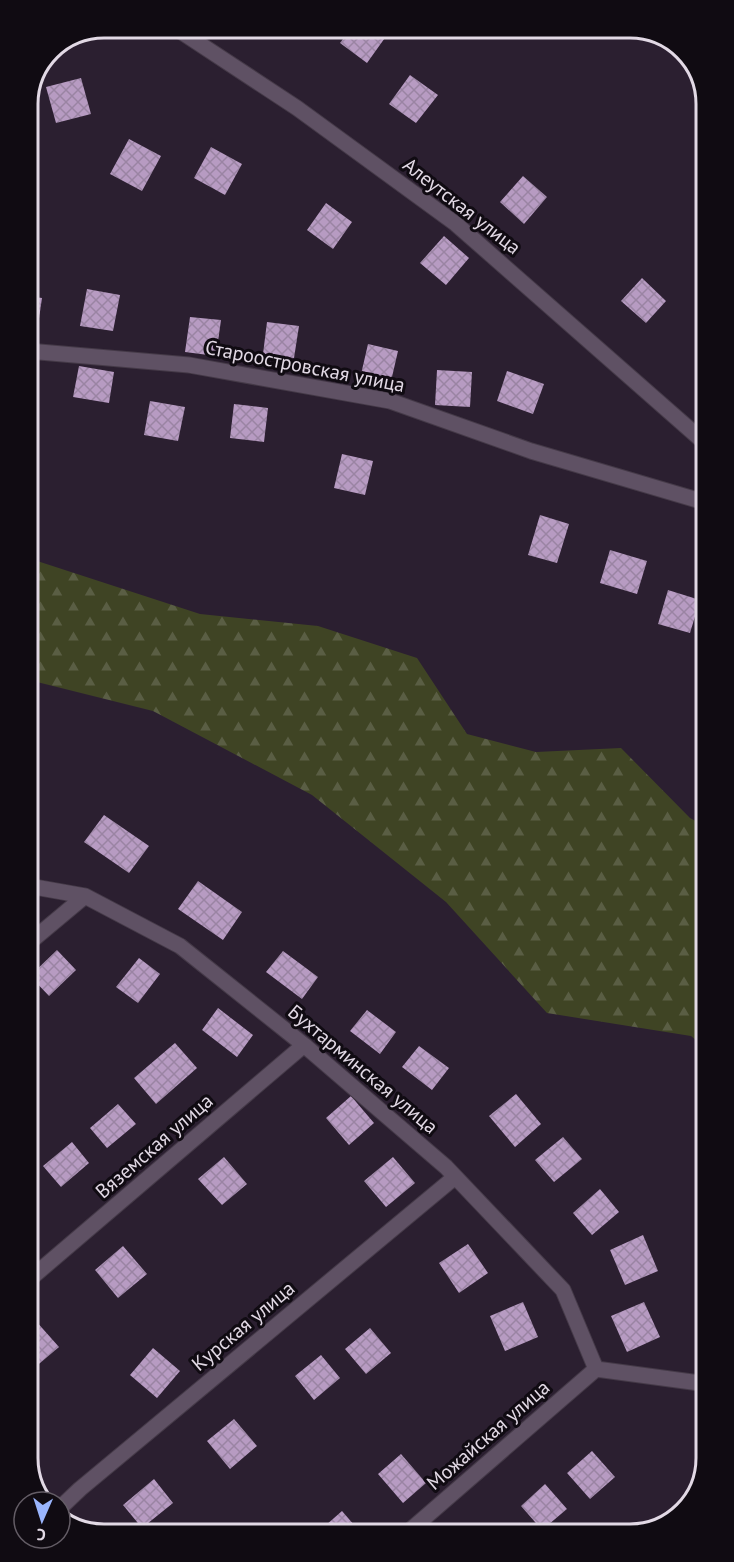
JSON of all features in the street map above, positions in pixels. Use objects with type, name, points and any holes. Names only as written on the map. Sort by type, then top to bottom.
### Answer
[{"type":"street","name":"Алеутская улица","points":[[191,38],[297,108],[456,224],[696,435]]},
{"type":"street","name":"Староостровская улица","points":[[38,352],[189,365],[390,401],[531,451],[696,500]]},
{"type":"street","name":"Бухтарминская улица","points":[[38,888],[85,896],[180,946],[304,1045],[446,1167],[563,1290],[596,1369]]},
{"type":"street","points":[[38,935],[85,896]]},
{"type":"street","name":"Вяземская улица","points":[[38,1272],[304,1045]]},
{"type":"street","name":"Курская улица","points":[[72,1497],[455,1178]]},
{"type":"street","points":[[596,1369],[696,1383]]},
{"type":"street","name":"Можайская улица","points":[[417,1524],[596,1369]]},
{"type":"green space","points":[[38,561],[200,614],[318,626],[417,658],[467,734],[536,752],[621,748],[690,818],[696,821],[696,1040],[691,1036],[547,1013],[446,902],[312,795],[153,711],[38,682]]},
{"type":"building","points":[[344,38],[385,38],[367,63],[340,43]]},
{"type":"building","points":[[410,75],[438,95],[416,123],[389,104]]},
{"type":"building","points":[[81,78],[91,114],[56,123],[46,87]]},
{"type":"building","points":[[129,139],[161,156],[142,191],[110,174]]},
{"type":"building","points":[[211,147],[242,164],[225,195],[194,178]]},
{"type":"building","points":[[523,176],[547,197],[524,224],[500,202]]},
{"type":"building","points":[[326,203],[352,222],[333,249],[307,230]]},
{"type":"building","points":[[444,236],[469,258],[446,285],[420,263]]},
{"type":"building","points":[[642,278],[666,301],[646,323],[621,301]]},
{"type":"building","points":[[87,289],[120,295],[113,331],[80,326]]},
{"type":"building","points":[[38,297],[42,298],[38,325]]},
{"type":"building","points":[[190,317],[221,320],[216,356],[185,352]]},
{"type":"building","points":[[267,322],[299,326],[294,358],[263,354]]},
{"type":"building","points":[[368,344],[398,351],[389,390],[359,383]]},
{"type":"building","points":[[79,366],[114,372],[109,403],[73,397]]},
{"type":"building","points":[[437,370],[472,372],[470,407],[435,405]]},
{"type":"building","points":[[507,371],[544,384],[533,414],[497,401]]},
{"type":"building","points":[[150,401],[185,407],[178,441],[144,435]]},
{"type":"building","points":[[234,404],[268,408],[264,442],[230,438]]},
{"type":"building","points":[[342,454],[373,461],[365,495],[334,488]]},
{"type":"building","points":[[540,515],[569,524],[557,563],[528,555]]},
{"type":"building","points":[[610,550],[647,561],[637,594],[600,583]]},
{"type":"building","points":[[668,590],[696,599],[696,613],[690,633],[658,624]]},
{"type":"building","points":[[104,815],[149,846],[129,873],[84,842]]},
{"type":"building","points":[[198,881],[242,912],[223,940],[178,909]]},
{"type":"building","points":[[57,950],[76,970],[49,996],[38,984],[38,968]]},
{"type":"building","points":[[283,951],[318,977],[302,999],[266,972]]},
{"type":"building","points":[[139,958],[160,974],[138,1003],[116,987]]},
{"type":"building","points":[[218,1008],[253,1035],[237,1057],[202,1030]]},
{"type":"building","points":[[367,1010],[396,1032],[380,1054],[350,1031]]},
{"type":"building","points":[[175,1043],[197,1068],[156,1104],[134,1078]]},
{"type":"building","points":[[419,1046],[449,1068],[432,1090],[402,1067]]},
{"type":"building","points":[[516,1094],[541,1124],[515,1147],[489,1116]]},
{"type":"building","points":[[351,1096],[374,1123],[349,1145],[326,1118]]},
{"type":"building","points":[[118,1104],[136,1124],[107,1148],[90,1128]]},
{"type":"building","points":[[563,1137],[582,1159],[554,1182],[535,1160]]},
{"type":"building","points":[[72,1142],[89,1163],[61,1187],[43,1166]]},
{"type":"building","points":[[224,1157],[247,1184],[222,1205],[198,1179]]},
{"type":"building","points":[[393,1157],[415,1183],[386,1207],[364,1181]]},
{"type":"building","points":[[600,1189],[619,1212],[592,1235],[573,1213]]},
{"type":"building","points":[[643,1235],[658,1271],[625,1285],[610,1250]]},
{"type":"building","points":[[468,1244],[488,1273],[459,1293],[439,1263]]},
{"type":"building","points":[[123,1246],[147,1274],[118,1298],[95,1270]]},
{"type":"building","points":[[523,1302],[538,1337],[505,1351],[490,1316]]},
{"type":"building","points":[[644,1302],[660,1337],[627,1352],[611,1316]]},
{"type":"building","points":[[38,1323],[59,1347],[38,1365]]},
{"type":"building","points":[[370,1328],[391,1353],[366,1374],[345,1349]]},
{"type":"building","points":[[153,1348],[180,1371],[157,1398],[130,1375]]},
{"type":"building","points":[[321,1355],[340,1378],[314,1400],[295,1376]]},
{"type":"building","points":[[234,1419],[257,1446],[230,1469],[207,1441]]},
{"type":"building","points":[[592,1451],[615,1477],[590,1499],[567,1473]]},
{"type":"building","points":[[401,1454],[426,1483],[403,1503],[378,1474]]},
{"type":"building","points":[[154,1479],[173,1503],[147,1524],[139,1524],[123,1505]]},
{"type":"building","points":[[545,1484],[567,1509],[549,1524],[537,1524],[521,1506]]},
{"type":"building","points":[[342,1511],[353,1524],[327,1524]]}]
